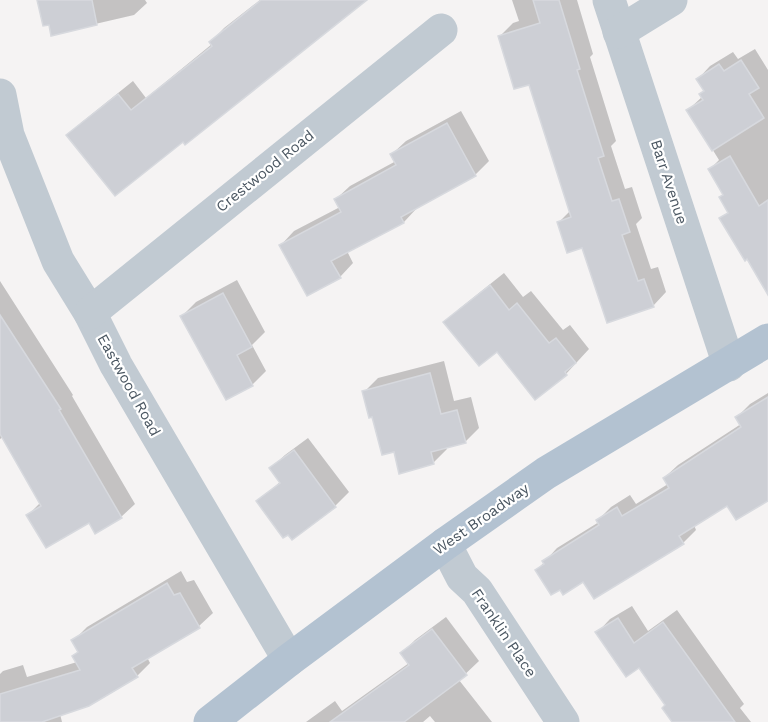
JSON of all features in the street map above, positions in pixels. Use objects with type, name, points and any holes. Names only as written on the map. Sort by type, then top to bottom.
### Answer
[{"type":"main road","name":"West Broadway","points":[[210,722],[445,544],[546,473],[768,340]]},
{"type":"street","name":"Barr Avenue","points":[[609,0],[729,365]]},
{"type":"street","points":[[619,32],[671,0]]},
{"type":"street","name":"Crestwood Road","points":[[90,313],[441,30]]},
{"type":"street","name":"Eastwood Road","points":[[0,95],[8,135],[58,261],[90,313],[116,365],[289,660]]},
{"type":"street","name":"Franklin Place","points":[[445,544],[462,577],[477,591],[563,722]]},
{"type":"building","points":[[37,0],[92,0],[97,25],[51,36],[49,25],[43,26]]},
{"type":"building","points":[[261,0],[367,0],[185,145],[183,142],[115,196],[66,135],[118,94],[131,110],[212,46],[209,42]]},
{"type":"building","points":[[533,0],[559,0],[580,69],[577,70],[604,156],[598,158],[612,201],[619,199],[630,232],[622,235],[638,281],[644,279],[654,307],[607,323],[582,248],[567,253],[557,222],[571,217],[529,85],[514,89],[498,36],[540,23]]},
{"type":"building","points":[[741,60],[759,88],[749,94],[764,118],[712,151],[686,110],[703,100],[699,94],[704,91],[696,79],[719,64],[724,71]]},
{"type":"building","points":[[447,123],[476,176],[401,217],[404,223],[331,261],[341,278],[307,296],[279,245],[341,212],[334,199],[396,165],[390,154]]},
{"type":"building","points":[[730,156],[759,206],[768,200],[768,295],[719,218],[728,213],[719,197],[723,195],[708,169]]},
{"type":"building","points":[[490,285],[509,310],[517,303],[549,343],[556,338],[576,363],[565,372],[567,375],[535,400],[497,352],[479,366],[443,322]]},
{"type":"building","points":[[223,293],[252,347],[237,355],[253,386],[226,400],[180,316]]},
{"type":"building","points":[[0,315],[61,409],[59,410],[122,518],[95,534],[89,523],[46,548],[26,515],[41,506],[0,434]]},
{"type":"building","points":[[430,373],[441,414],[457,410],[466,443],[431,452],[434,464],[399,474],[394,452],[382,455],[362,391]]},
{"type":"building","points":[[768,397],[768,501],[736,520],[727,506],[679,536],[684,544],[594,599],[583,582],[563,595],[560,590],[551,595],[535,570],[544,564],[542,561],[599,525],[596,520],[617,507],[622,516],[669,488],[663,478],[741,427],[735,417]]},
{"type":"building","points":[[294,450],[336,507],[292,540],[288,535],[283,538],[256,501],[280,483],[269,468]]},
{"type":"building","points":[[167,583],[174,595],[180,593],[200,628],[132,668],[138,677],[89,706],[42,722],[0,722],[0,694],[80,670],[72,656],[78,652],[71,640]]},
{"type":"building","points":[[618,618],[634,643],[663,622],[735,722],[672,722],[662,708],[665,705],[639,668],[626,677],[595,632]]},
{"type":"building","points":[[432,629],[467,675],[404,722],[330,722],[409,665],[400,653]]}]
